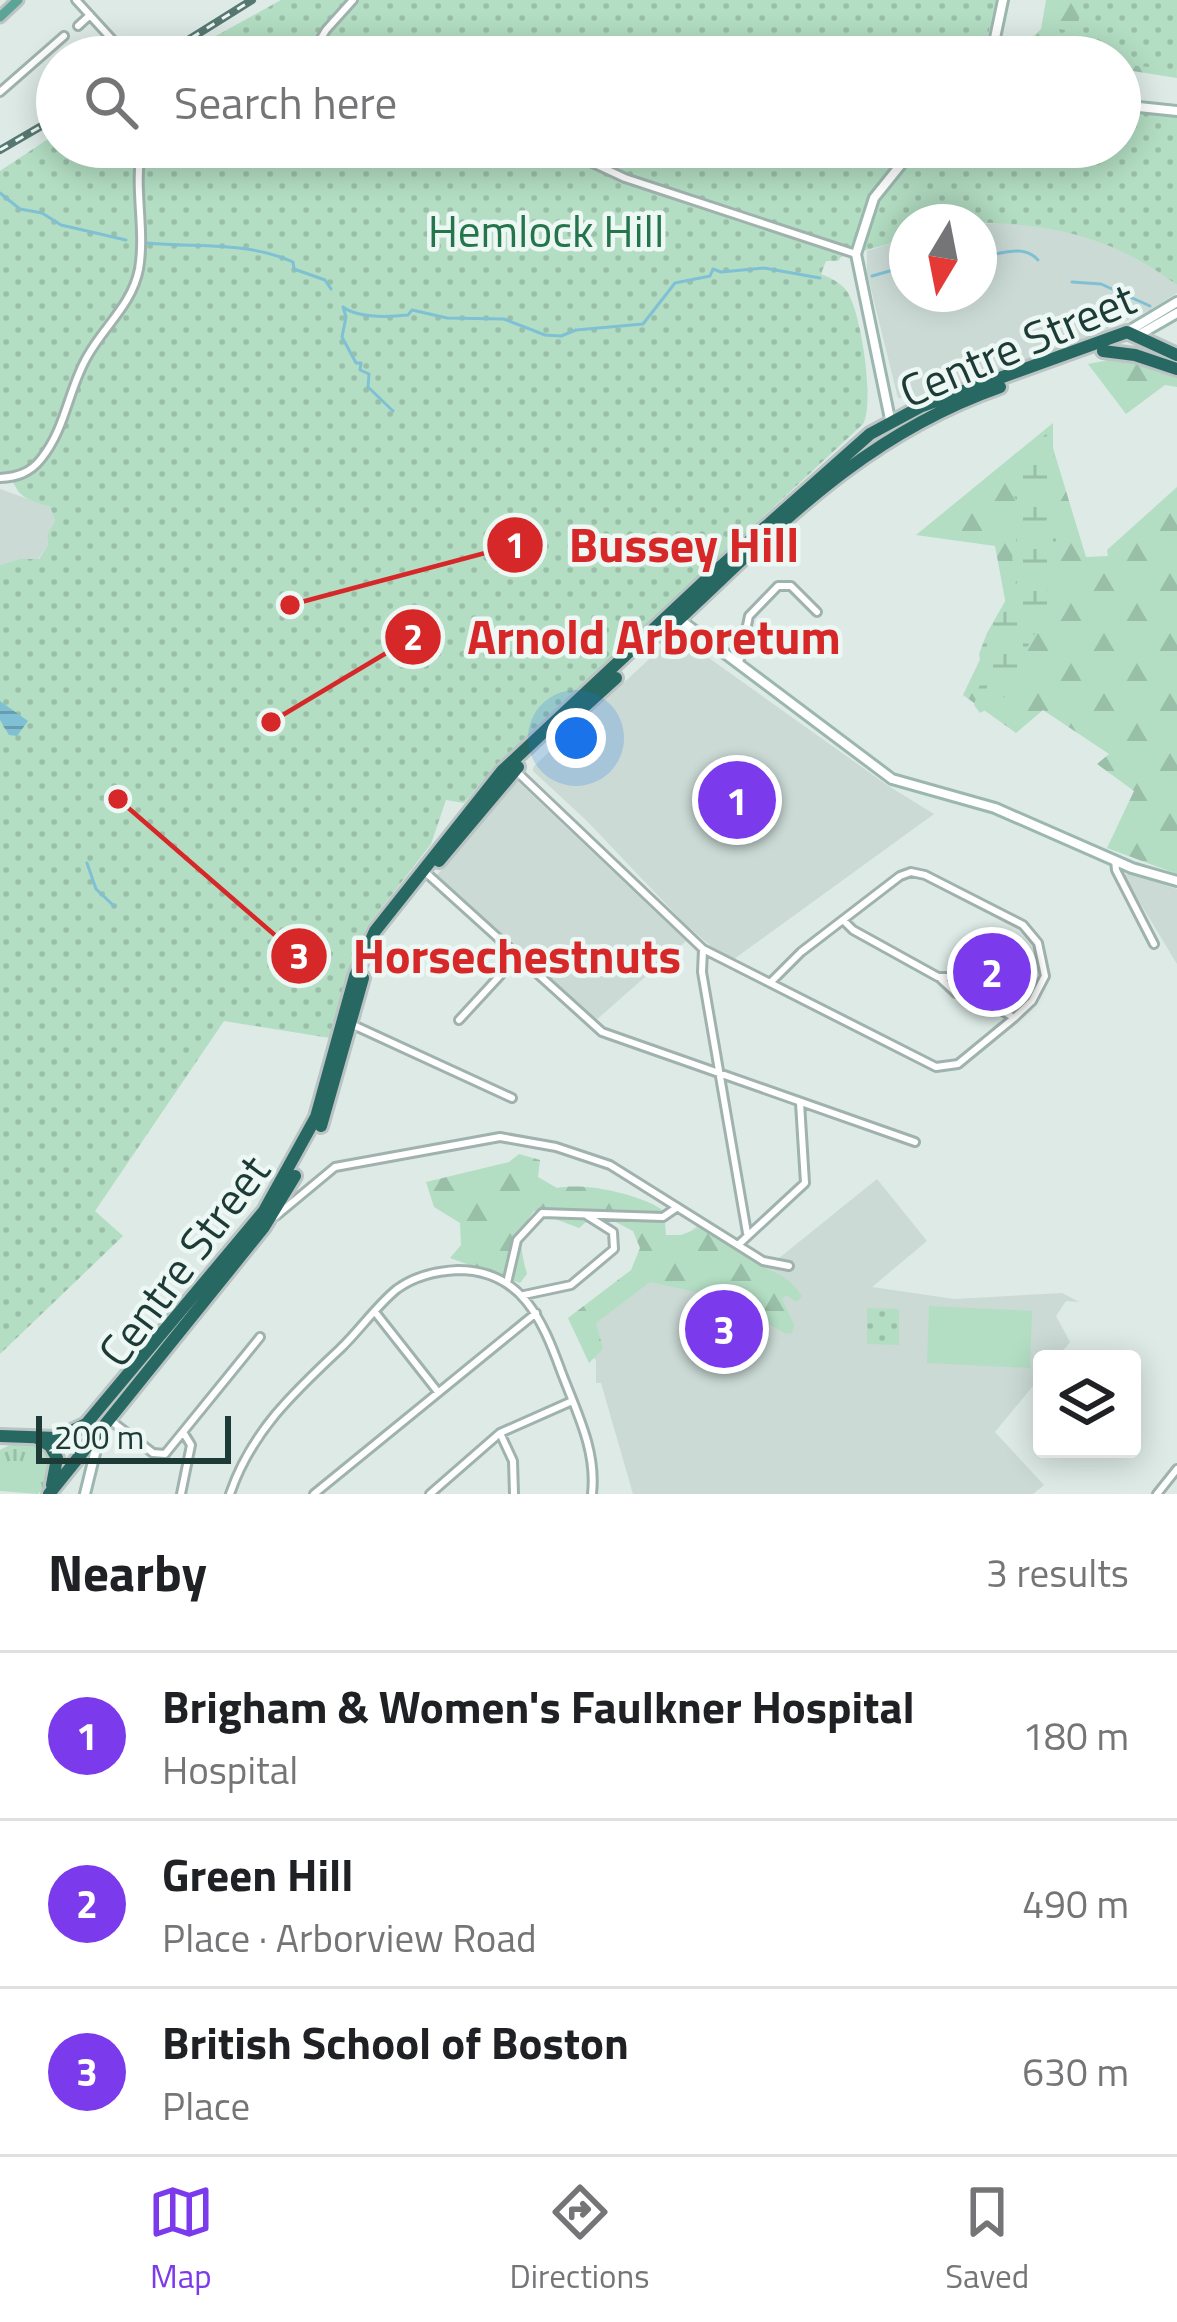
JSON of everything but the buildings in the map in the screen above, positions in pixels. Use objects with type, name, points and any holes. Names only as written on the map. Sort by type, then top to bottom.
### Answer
[{"type":"highway","name":"Centre Street","points":[[50,1493],[266,1209],[315,1120],[378,943],[425,872],[512,767],[832,465],[937,400],[1131,335]]},
{"type":"highway","name":"Centre Street","points":[[893,428],[1103,351],[1131,335]]},
{"type":"highway","points":[[1131,335],[1177,355]]},
{"type":"highway","points":[[1103,351],[1132,354],[1177,369]]},
{"type":"highway","name":"Centre Street","points":[[4,1438],[68,1435],[103,1420],[268,1222],[325,1118],[347,1022]]},
{"type":"highway","name":"Centre Street","points":[[36,1438],[49,1445],[58,1462],[50,1493]]},
{"type":"main road","points":[[0,17],[17,0]]},
{"type":"street","points":[[76,0],[110,36]]},
{"type":"street","points":[[323,36],[352,0]]},
{"type":"street","points":[[995,36],[1003,0]]},
{"type":"street","points":[[78,26],[90,15]]},
{"type":"street","points":[[0,92],[36,60]]},
{"type":"street","points":[[1141,107],[1177,111]]},
{"type":"street","points":[[0,478],[30,470],[47,450],[86,358],[134,288],[140,257],[139,168]]},
{"type":"street","points":[[603,168],[856,254]]},
{"type":"street","points":[[893,428],[856,254],[874,198],[898,168]]},
{"type":"street","name":"Centre Street","points":[[1131,335],[1177,302]]},
{"type":"street","name":"Centre Street","points":[[1131,335],[1177,313]]},
{"type":"street","points":[[738,665],[749,616],[778,586],[791,586],[817,611]]},
{"type":"street","points":[[675,616],[892,779],[994,808],[1177,881]]},
{"type":"street","points":[[512,767],[704,949],[943,1068],[958,1064],[1033,1001],[1045,976],[1038,944],[1023,926],[911,872],[843,920],[771,982]]},
{"type":"street","points":[[1115,860],[1154,944]]},
{"type":"street","points":[[425,872],[602,1032],[915,1142]]},
{"type":"street","points":[[843,920],[938,976],[956,993],[973,992]]},
{"type":"street","points":[[704,949],[702,972],[747,1232]]},
{"type":"street","points":[[459,1020],[517,956]]},
{"type":"street","points":[[938,976],[959,977],[973,992],[1014,1018]]},
{"type":"street","points":[[347,1022],[512,1098]]},
{"type":"street","points":[[738,1245],[805,1183],[800,1102]]},
{"type":"street","points":[[268,1222],[339,1166],[494,1136],[597,1160],[770,1264],[789,1266]]},
{"type":"street","points":[[288,1188],[302,1197]]},
{"type":"street","points":[[507,1282],[513,1273],[517,1240],[542,1213],[663,1217],[676,1207]]},
{"type":"street","points":[[523,1296],[572,1285],[615,1247],[613,1232],[583,1213]]},
{"type":"street","points":[[230,1494],[245,1459],[276,1411],[412,1280],[440,1271],[477,1271],[507,1282],[536,1313],[589,1447],[592,1494]]},
{"type":"street","points":[[375,1312],[438,1392]]},
{"type":"street","points":[[314,1494],[536,1313]]},
{"type":"street","points":[[85,1494],[103,1420],[157,1455],[167,1452],[260,1336]]},
{"type":"street","points":[[430,1494],[500,1433],[571,1401]]},
{"type":"street","points":[[181,1494],[191,1448],[183,1432]]},
{"type":"street","points":[[500,1433],[513,1461],[514,1494]]},
{"type":"street","points":[[1157,1494],[1177,1469]]},
{"type":"shaded area","points":[[997,223],[1043,225],[1097,238],[1150,265],[1177,285],[1177,293],[1081,341],[915,398],[898,398],[867,273],[867,251],[889,244],[889,312],[997,312]]},
{"type":"shaded area","points":[[0,489],[50,507],[55,521],[38,559],[0,565]]},
{"type":"shaded area","points":[[678,636],[934,814],[734,959],[683,922],[533,771]]},
{"type":"shaded area","points":[[517,781],[686,941],[595,1021],[437,875]]},
{"type":"shaded area","points":[[1132,874],[1177,889],[1177,964],[1125,878]]},
{"type":"shaded area","points":[[877,1179],[927,1241],[872,1287],[954,1299],[1062,1293],[1079,1302],[1066,1301],[1056,1316],[1070,1342],[1063,1350],[1033,1350],[1033,1386],[995,1432],[1044,1485],[1033,1494],[633,1494],[601,1383],[596,1383],[596,1361],[578,1327],[698,1225],[768,1267]]},
{"type":"green space","points":[[281,0],[996,0],[988,36],[216,36]]},
{"type":"green space","points":[[1046,0],[1175,0],[1177,78],[1141,72],[1141,36],[1034,36],[1041,29]]},
{"type":"green space","points":[[1083,0],[1177,0],[1177,70],[1141,66],[1141,36],[1041,36],[1043,26],[1076,32]]},
{"type":"green space","name":"Hemlock Hill","points":[[1141,112],[1177,116],[1177,285],[1112,247],[1048,228],[997,223],[997,204],[889,204],[889,244],[826,261],[821,274],[846,290],[861,335],[868,397],[863,424],[501,760],[464,803],[446,800],[431,844],[366,928],[330,1038],[224,1021],[95,1211],[123,1236],[0,1354],[0,565],[39,559],[55,521],[50,507],[19,492],[10,472],[0,473],[0,171],[36,147],[36,168],[1141,168]]},
{"type":"green space","points":[[1134,362],[1177,378],[1177,387],[1165,385],[1126,414],[1088,364]]},
{"type":"green space","points":[[1053,423],[1053,448],[1086,557],[1108,556],[1107,550],[1177,487],[1177,874],[1107,848],[1134,791],[1097,764],[1109,754],[1043,710],[1016,733],[963,695],[1006,605],[995,546],[916,535]]},
{"type":"green space","points":[[1046,434],[1053,442],[1054,488],[1046,522],[1056,543],[1046,574],[1048,603],[1021,661],[1017,684],[980,713],[974,705],[983,673],[979,654],[1020,575],[1012,559],[1023,510],[1012,494],[1013,465]]},
{"type":"green space","points":[[519,1154],[540,1160],[538,1177],[557,1188],[597,1188],[641,1199],[664,1211],[666,1235],[699,1228],[785,1278],[802,1296],[797,1302],[786,1295],[782,1299],[794,1325],[792,1333],[786,1334],[723,1298],[650,1282],[596,1323],[603,1349],[589,1363],[568,1318],[631,1270],[640,1248],[633,1231],[606,1217],[593,1216],[579,1228],[534,1211],[522,1234],[527,1274],[520,1283],[450,1258],[461,1245],[460,1223],[434,1207],[426,1182],[509,1162]]},
{"type":"green space","points":[[929,1306],[1032,1311],[1030,1368],[927,1363]]},
{"type":"green space","points":[[867,1308],[899,1309],[899,1345],[867,1344]]},
{"type":"green space","points":[[17,1441],[39,1447],[47,1459],[48,1477],[38,1494],[0,1491],[0,1450]]},
{"type":"water","points":[[0,701],[28,721],[17,736],[9,735],[0,720]]},
{"type":"waterway","points":[[0,193],[20,209],[42,213],[61,225],[126,240]]},
{"type":"waterway","points":[[147,243],[222,246],[276,255],[293,262],[294,269],[325,280],[331,289]]},
{"type":"waterway","points":[[997,254],[1018,251],[1038,260]]},
{"type":"waterway","points":[[393,411],[368,387],[369,374],[360,370],[361,363],[356,363],[342,337],[343,307],[374,316],[408,315],[412,310],[447,318],[504,319],[545,335],[561,336],[576,330],[643,324],[675,283],[710,276],[713,269],[764,268],[820,278]]},
{"type":"waterway","points":[[872,276],[889,271]]},
{"type":"waterway","points":[[1072,282],[1101,284],[1150,306]]},
{"type":"waterway","points":[[87,863],[96,889],[114,906]]},
{"type":"railway","points":[[195,36],[252,0]]},
{"type":"railway","points":[[0,150],[36,129]]},
{"type":"place","name":"Bussey Hill","points":[[290,605]]},
{"type":"place","name":"Arnold Arboretum","points":[[271,722]]},
{"type":"place","name":"Horsechestnuts","points":[[118,799]]},
{"type":"place","name":"Brigham & Women's Faulkner Hospital","points":[[737,800]]},
{"type":"place","name":"Green Hill","points":[[992,972]]},
{"type":"place","name":"British School of Boston","points":[[724,1329]]}]
